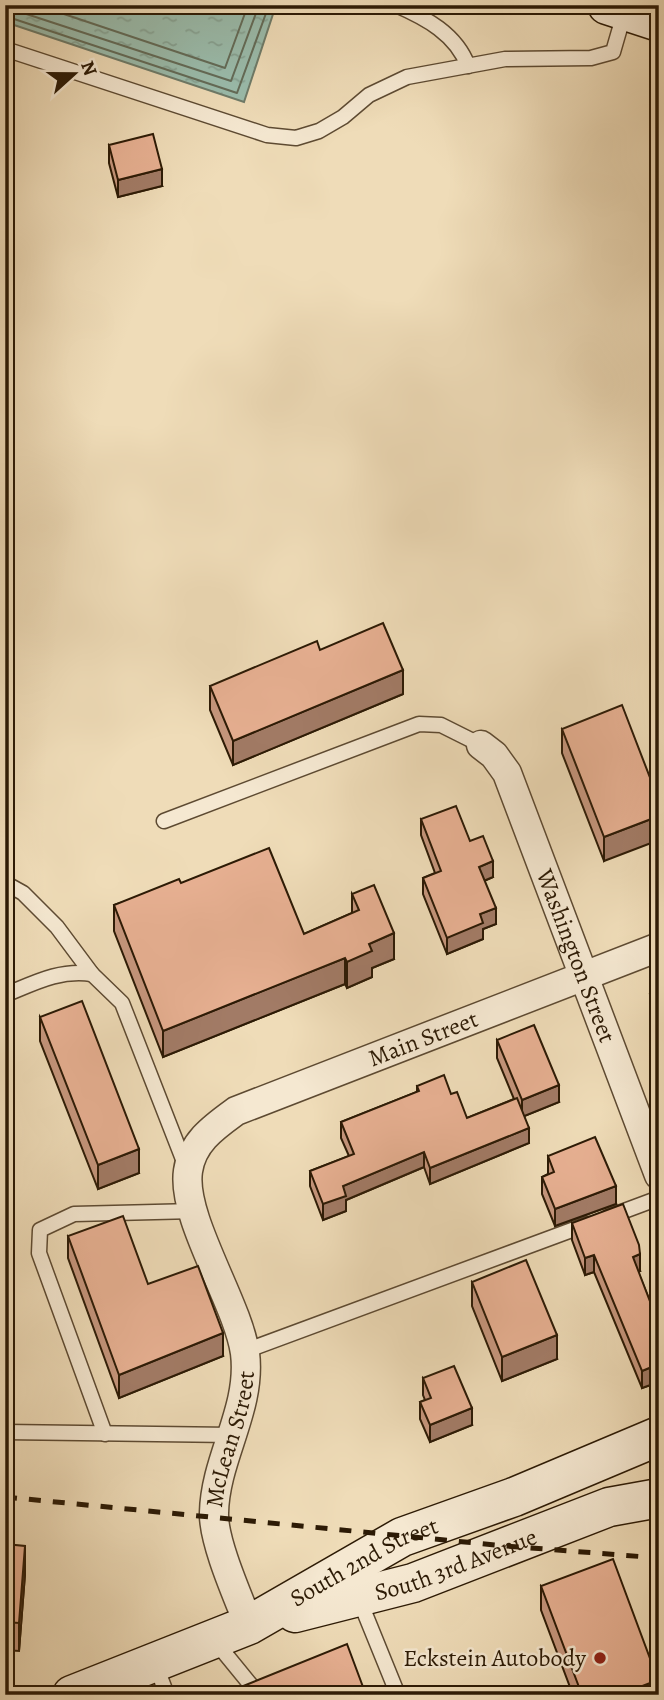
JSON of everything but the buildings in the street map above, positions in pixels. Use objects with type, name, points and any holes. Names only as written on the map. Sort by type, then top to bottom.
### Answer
[{"type":"main road","name":"South 2nd Street","points":[[353,1583],[402,1536],[514,1497],[659,1436]]},
{"type":"main road","name":"South 3rd Avenue","points":[[249,1625],[353,1583],[412,1583],[609,1507],[659,1497]]},
{"type":"main road","points":[[72,1695],[161,1678],[213,1639],[249,1625]]},
{"type":"street","name":"Washington Street","points":[[481,745],[494,755],[507,773],[659,1175]]},
{"type":"street","name":"Main Street","points":[[197,1144],[236,1111],[659,947]]},
{"type":"street","name":"McLean Street","points":[[197,1144],[188,1172],[188,1187],[245,1351],[243,1402],[216,1489],[213,1517],[249,1625]]},
{"type":"lane","points":[[396,5],[419,15],[448,36],[461,48],[468,66]]},
{"type":"lane","points":[[5,49],[267,135],[296,138],[319,131],[343,117],[369,95],[408,77],[505,59],[591,58],[613,52],[630,13]]},
{"type":"lane","points":[[164,821],[419,724],[441,725],[481,745]]},
{"type":"lane","name":"McLean Street","points":[[5,883],[23,893],[57,927],[92,974],[122,1003],[188,1172]]},
{"type":"lane","points":[[5,995],[54,975],[76,972],[92,974]]},
{"type":"lane","points":[[245,1351],[659,1198]]},
{"type":"lane","points":[[105,1434],[39,1253],[40,1230],[74,1214],[195,1212]]},
{"type":"lane","points":[[5,1432],[232,1435]]},
{"type":"lane","points":[[353,1583],[398,1695]]},
{"type":"lane","points":[[213,1639],[259,1695]]},
{"type":"water","points":[[5,5],[276,5],[244,102],[5,22]]},
{"type":"railway","points":[[5,1497],[506,1546],[659,1558]]},
{"type":"place","name":"Eckstein Autobody","points":[[600,1658]]}]
